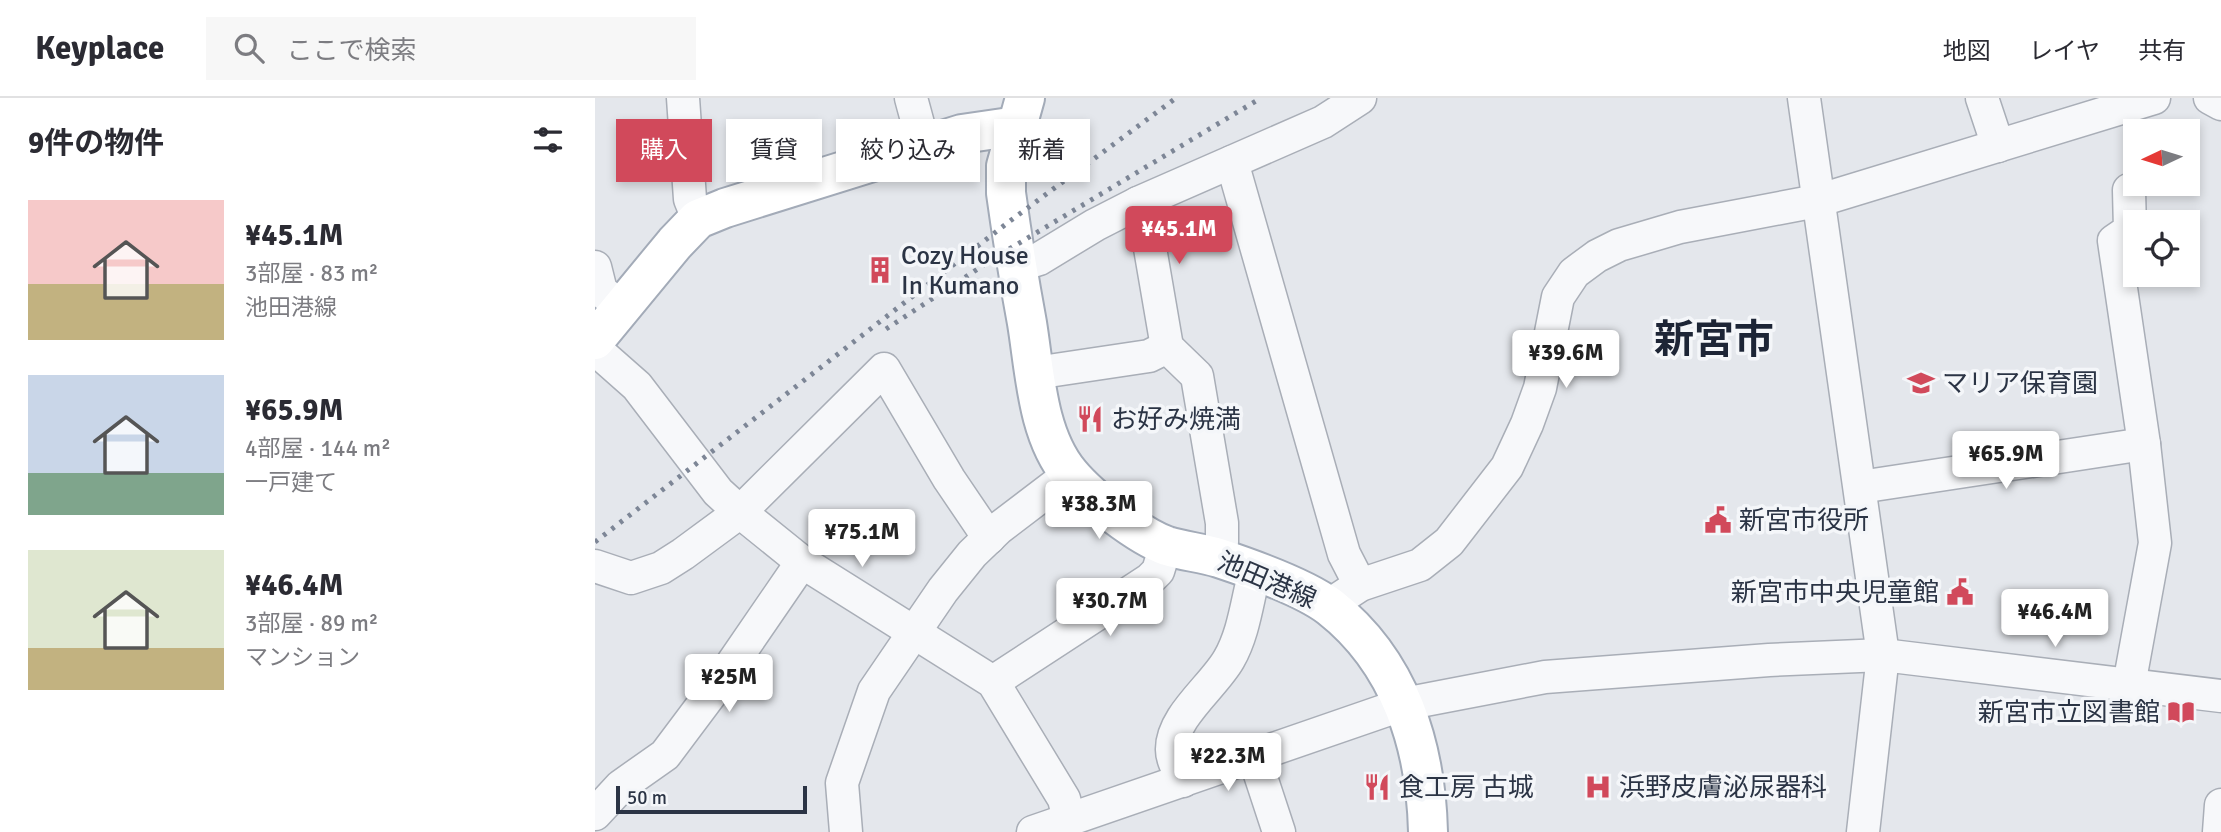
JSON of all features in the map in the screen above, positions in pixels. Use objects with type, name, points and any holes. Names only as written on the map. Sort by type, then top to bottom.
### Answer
[{"type":"main road","points":[[980,127],[1021,112]]},
{"type":"main road","name":"池田港線","points":[[1021,112],[1005,176],[1017,266],[1035,373],[1049,434],[1070,474],[1115,516],[1165,545],[1218,558],[1283,582],[1328,606],[1357,633],[1386,670],[1405,704],[1420,762],[1429,832]]},
{"type":"main road","points":[[595,340],[621,306],[698,219],[836,173]]},
{"type":"street","points":[[683,98],[690,199],[698,219]]},
{"type":"street","points":[[911,98],[917,119]]},
{"type":"street","points":[[1017,266],[1039,259],[1138,202],[1323,122],[1360,98]]},
{"type":"street","points":[[1804,98],[1883,655],[1863,832]]},
{"type":"street","points":[[1982,98],[1998,146]]},
{"type":"street","points":[[1328,606],[1360,584],[1420,565],[1449,542],[1507,467],[1540,388],[1549,331],[1558,297],[1574,273],[1597,256],[1631,241],[1680,227],[1817,201],[1998,146],[2100,107],[2154,98]]},
{"type":"street","points":[[2210,98],[2221,104]]},
{"type":"street","points":[[1232,162],[1344,554],[1360,584]]},
{"type":"street","points":[[2129,196],[2130,230],[2114,241],[2144,444],[2155,543],[2129,685]]},
{"type":"street","points":[[1138,202],[1145,219],[1167,347],[1197,376],[1222,523],[1222,542],[1218,558]]},
{"type":"street","points":[[595,268],[601,290],[621,306]]},
{"type":"street","points":[[1035,373],[1149,356],[1167,347]]},
{"type":"street","points":[[595,349],[637,386],[718,492],[740,512],[802,562],[993,682],[1064,799],[1069,819]]},
{"type":"street","points":[[595,566],[631,578],[661,568],[740,512],[884,369],[949,479],[989,538]]},
{"type":"street","points":[[1860,487],[2144,444]]},
{"type":"street","points":[[846,832],[842,783],[874,691],[943,590],[989,538],[1070,474]]},
{"type":"street","points":[[993,682],[1149,580],[1158,571],[1165,545]]},
{"type":"street","points":[[595,814],[621,786],[665,755],[802,562]]},
{"type":"street","points":[[1183,780],[1172,751],[1174,735],[1184,716],[1228,662],[1240,636],[1255,571]]},
{"type":"street","points":[[1033,832],[1405,704],[1545,677],[1769,660],[1883,655],[2221,696]]},
{"type":"street","points":[[1254,756],[1279,832]]},
{"type":"street","points":[[2219,832],[2221,805]]},
{"type":"railway","points":[[595,542],[1010,221],[1176,98]]},
{"type":"railway","points":[[886,329],[996,257],[1261,98]]},
{"type":"place","name":"Cozy House In Kumano","points":[[880,270]]},
{"type":"place","name":"マリア保育園","points":[[1921,383]]},
{"type":"place","name":"お好み焼満","points":[[1090,419]]},
{"type":"place","name":"新宮市役所","points":[[1718,520]]},
{"type":"place","name":"新宮市中央児童館","points":[[1960,592]]},
{"type":"place","name":"新宮市立図書館","points":[[2181,712]]},
{"type":"place","name":"食工房 古城","points":[[1377,787]]},
{"type":"place","name":"浜野皮膚泌尿器科","points":[[1598,787]]},
{"type":"district","name":"新宮市","points":[[1714,339]]}]
